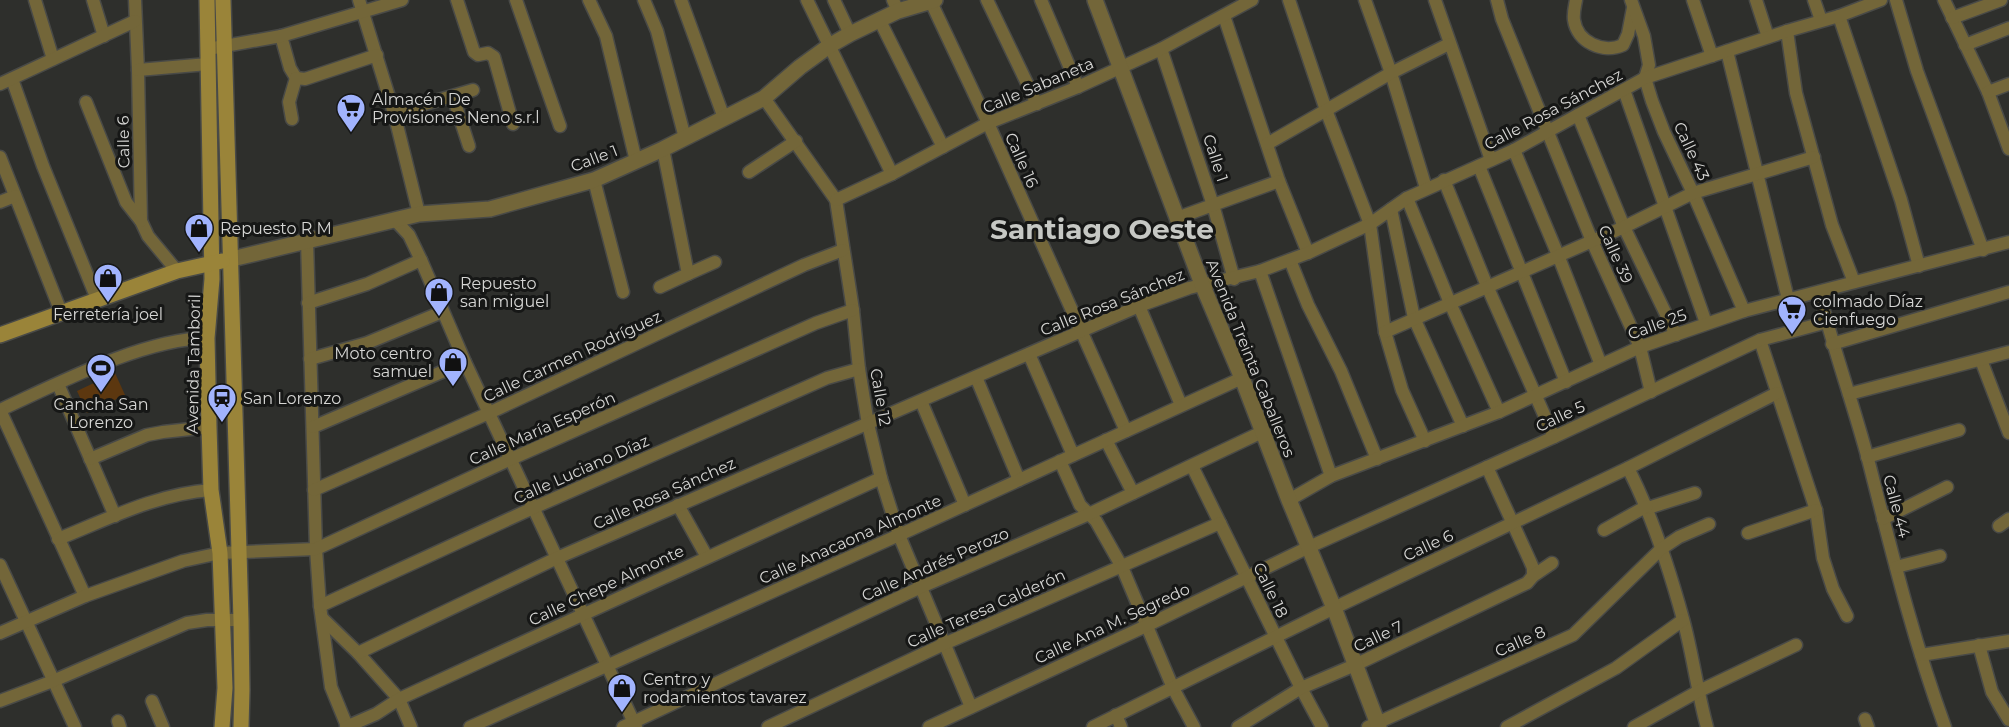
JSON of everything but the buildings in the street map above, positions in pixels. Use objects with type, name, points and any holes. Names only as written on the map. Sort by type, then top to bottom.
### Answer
[{"type":"main road","name":"Avenida Tamboril","points":[[207,0],[212,263],[207,338],[211,490],[220,553],[223,621],[225,688],[220,726]]},
{"type":"main road","points":[[223,0],[241,620],[241,727]]},
{"type":"main road","points":[[0,335],[177,271],[232,259]]},
{"type":"street","points":[[35,0],[53,59]]},
{"type":"street","points":[[93,0],[104,36]]},
{"type":"street","name":"Calle 6","points":[[135,0],[141,220],[148,237],[177,271]]},
{"type":"street","points":[[138,70],[208,56],[225,46],[281,36],[361,6],[402,0]]},
{"type":"street","points":[[457,0],[474,51],[478,55],[489,53],[494,57],[513,124]]},
{"type":"street","points":[[516,0],[560,126]]},
{"type":"street","points":[[589,0],[606,36],[636,161]]},
{"type":"street","points":[[644,0],[657,31],[685,138]]},
{"type":"street","points":[[681,0],[724,118]]},
{"type":"street","points":[[807,0],[892,174]]},
{"type":"street","points":[[834,0],[850,34]]},
{"type":"street","points":[[987,0],[1037,104]]},
{"type":"street","points":[[1041,0],[1078,87]]},
{"type":"street","name":"Avenida Treinta Caballeros","points":[[1095,0],[1202,284],[1334,608],[1356,665],[1375,725]]},
{"type":"street","name":"Calle Sabaneta","points":[[836,200],[892,174],[988,123],[1078,87],[1161,49],[1252,0]]},
{"type":"street","points":[[1289,0],[1326,110],[1370,224],[1385,332],[1402,390],[1425,441]]},
{"type":"street","points":[[1365,0],[1391,73],[1426,188]]},
{"type":"street","points":[[1435,0],[1485,163],[1522,271],[1566,382]]},
{"type":"street","name":"Calle 39","points":[[1497,0],[1502,19],[1592,241],[1640,347],[1651,392]]},
{"type":"street","points":[[1576,0],[1574,18],[1577,31],[1592,45],[1610,49],[1623,45],[1626,41],[1632,4]]},
{"type":"street","points":[[1693,0],[1712,56]]},
{"type":"street","points":[[1756,0],[1768,37]]},
{"type":"street","points":[[1814,0],[1821,20]]},
{"type":"street","name":"Calle Rosa Sánchez","points":[[358,653],[556,558],[1139,306],[1202,284],[1234,279],[1260,271],[1308,253],[1370,224],[1407,198],[1426,188],[1514,150],[1645,78],[1839,16],[1880,0]]},
{"type":"street","points":[[1896,0],[1917,71],[1983,250]]},
{"type":"street","points":[[1944,0],[2007,135],[2009,149]]},
{"type":"street","points":[[1952,18],[2001,0]]},
{"type":"street","name":"Calle 1","points":[[232,259],[419,214],[490,209],[594,180],[663,149],[764,98],[829,46],[879,20],[895,6],[933,1]]},
{"type":"street","name":"Calle 16","points":[[933,1],[1126,430]]},
{"type":"street","name":"Calle 43","points":[[1632,4],[1644,36],[1649,65],[1645,78],[1664,132],[1744,311]]},
{"type":"street","points":[[361,6],[394,113],[419,214]]},
{"type":"street","points":[[1224,16],[1279,180],[1308,253]]},
{"type":"street","points":[[1839,16],[1901,200],[1918,266]]},
{"type":"street","points":[[879,20],[943,147]]},
{"type":"street","points":[[97,299],[43,166],[4,81],[135,21]]},
{"type":"street","points":[[1965,45],[2009,28]]},
{"type":"street","points":[[1787,31],[1796,93],[1832,225],[1854,282]]},
{"type":"street","points":[[281,36],[290,68],[296,78],[289,102],[292,119]]},
{"type":"street","points":[[1267,144],[1391,73],[1449,44]]},
{"type":"street","name":"Calle 1","points":[[1161,49],[1213,205],[1234,279]]},
{"type":"street","points":[[1727,51],[1788,299]]},
{"type":"street","points":[[296,78],[305,79],[377,55]]},
{"type":"street","points":[[1988,92],[2009,84]]},
{"type":"street","points":[[394,113],[473,90]]},
{"type":"street","points":[[1624,90],[1706,323]]},
{"type":"street","points":[[453,96],[469,146]]},
{"type":"street","name":"Calle 12","points":[[764,98],[836,200],[853,310],[859,369],[868,424],[881,478],[899,535],[971,707]]},
{"type":"street","points":[[86,102],[126,202],[141,220]]},
{"type":"street","points":[[1578,115],[1624,227],[1676,335]]},
{"type":"street","points":[[749,172],[796,141]]},
{"type":"street","points":[[663,149],[688,274]]},
{"type":"street","points":[[1514,150],[1601,365]]},
{"type":"street","points":[[0,157],[61,312]]},
{"type":"street","points":[[1385,332],[1624,227],[1693,193],[1814,157]]},
{"type":"street","points":[[594,180],[623,292]]},
{"type":"street","points":[[1177,218],[1279,180]]},
{"type":"street","points":[[1444,180],[1487,286],[1554,437]]},
{"type":"street","points":[[0,202],[15,196]]},
{"type":"street","points":[[1407,198],[1450,303],[1499,412]]},
{"type":"street","points":[[1391,209],[1414,318],[1463,426]]},
{"type":"street","points":[[394,219],[409,235],[421,260],[442,312],[607,666],[631,725]]},
{"type":"street","points":[[307,241],[316,549],[321,612],[331,687],[347,727]]},
{"type":"street","name":"Calle 25","points":[[1289,500],[1331,476],[1499,412],[1640,347],[1706,323],[1788,299],[2009,242]]},
{"type":"street","name":"Calle Carmen Rodríguez","points":[[314,490],[489,413],[804,265],[843,249]]},
{"type":"street","points":[[308,303],[367,284],[421,260]]},
{"type":"street","points":[[1290,260],[1308,305],[1341,370],[1377,459]]},
{"type":"street","points":[[660,287],[715,262]]},
{"type":"street","points":[[1260,271],[1331,476]]},
{"type":"street","name":"Calle 44","points":[[1819,292],[1921,655],[1945,727]]},
{"type":"street","points":[[1832,344],[2009,292]]},
{"type":"street","points":[[1139,306],[1181,405]]},
{"type":"street","name":"Calle María Esperón","points":[[0,633],[85,596],[183,561],[220,553],[316,549],[816,323],[853,310]]},
{"type":"street","points":[[310,359],[367,343],[442,312]]},
{"type":"street","name":"Calle 5","points":[[1308,547],[1554,437],[1760,340],[1827,322]]},
{"type":"street","points":[[85,596],[0,410],[112,361],[165,344],[207,338]]},
{"type":"street","points":[[1760,340],[1816,510],[1823,558],[1833,589],[1847,616]]},
{"type":"street","points":[[1849,394],[2009,352]]},
{"type":"street","points":[[1029,354],[1073,455]]},
{"type":"street","points":[[1981,360],[2009,433]]},
{"type":"street","points":[[313,427],[465,362]]},
{"type":"street","name":"Calle Luciano Díaz","points":[[321,612],[533,508],[827,378],[859,369]]},
{"type":"street","points":[[976,377],[1019,480]]},
{"type":"street","name":"Calle Anacaona Almonte","points":[[470,727],[1242,378]]},
{"type":"street","points":[[58,384],[115,516]]},
{"type":"street","name":"Calle 6","points":[[1093,727],[1119,721],[1173,688],[1334,608],[1628,468],[1777,393]]},
{"type":"street","points":[[921,401],[965,505]]},
{"type":"street","points":[[90,459],[147,435],[209,427]]},
{"type":"street","points":[[1867,457],[1959,430]]},
{"type":"street","name":"Calle Andrés Perozo","points":[[631,725],[921,587],[1089,514],[1262,432]]},
{"type":"street","points":[[1106,440],[1133,493]]},
{"type":"street","points":[[1060,461],[1080,505],[1096,520],[1122,567],[1173,688],[1194,727]]},
{"type":"street","name":"Calle 18","points":[[1192,466],[1322,727]]},
{"type":"street","points":[[1487,467],[1514,522],[1533,568],[1533,576]]},
{"type":"street","points":[[1628,468],[1647,507],[1683,620],[1697,692],[1707,727]]},
{"type":"street","name":"Calle Chepe Almonte","points":[[347,727],[376,714],[399,699],[881,478]]},
{"type":"street","points":[[1883,519],[1947,487]]},
{"type":"street","points":[[58,539],[151,501],[172,495],[211,490]]},
{"type":"street","points":[[1605,530],[1647,507],[1695,493]]},
{"type":"street","points":[[678,505],[707,557]]},
{"type":"street","points":[[1748,533],[1816,510]]},
{"type":"street","name":"Calle Teresa Calderón","points":[[768,727],[944,644],[1220,523]]},
{"type":"street","name":"Calle 8","points":[[1375,725],[1573,635],[1661,549],[1679,537],[1708,524]]},
{"type":"street","name":"Calle Ana M. Segredo","points":[[929,727],[1146,626],[1308,547]]},
{"type":"street","points":[[1896,567],[1940,556]]},
{"type":"street","name":"Calle 7","points":[[1238,727],[1301,688],[1356,665],[1527,583],[1552,562]]},
{"type":"street","points":[[0,565],[75,727]]},
{"type":"street","points":[[321,612],[399,699],[411,727]]},
{"type":"street","points":[[0,701],[53,681],[187,623],[207,620],[241,620]]},
{"type":"street","points":[[1507,727],[1616,668],[1683,620]]},
{"type":"street","points":[[1921,655],[2009,641]]},
{"type":"street","points":[[1634,727],[1697,692],[1796,645]]},
{"type":"street","points":[[1979,645],[1992,692],[2009,720]]},
{"type":"street","points":[[152,701],[163,727]]},
{"type":"street","points":[[220,726],[241,727]]},
{"type":"shaded area","name":"Cancha San Lorenzo","points":[[115,373],[125,395],[87,413],[77,391]]},
{"type":"place","name":"Almacén De Provisiones Neno s.r.l","points":[[351,134]]},
{"type":"place","name":"Repuesto R M","points":[[199,254]]},
{"type":"place","name":"Ferretería joel","points":[[108,304]]},
{"type":"place","name":"Repuesto san miguel","points":[[439,318]]},
{"type":"place","name":"colmado Díaz Cienfuego","points":[[1792,336]]},
{"type":"place","name":"Moto centro samuel","points":[[453,388]]},
{"type":"place","name":"Cancha San Lorenzo","points":[[101,394]]},
{"type":"place","name":"San Lorenzo","points":[[222,424]]},
{"type":"place","name":"Centro y rodamientos tavarez","points":[[622,714]]},
{"type":"district","name":"Santiago Oeste","points":[[1102,229]]}]
